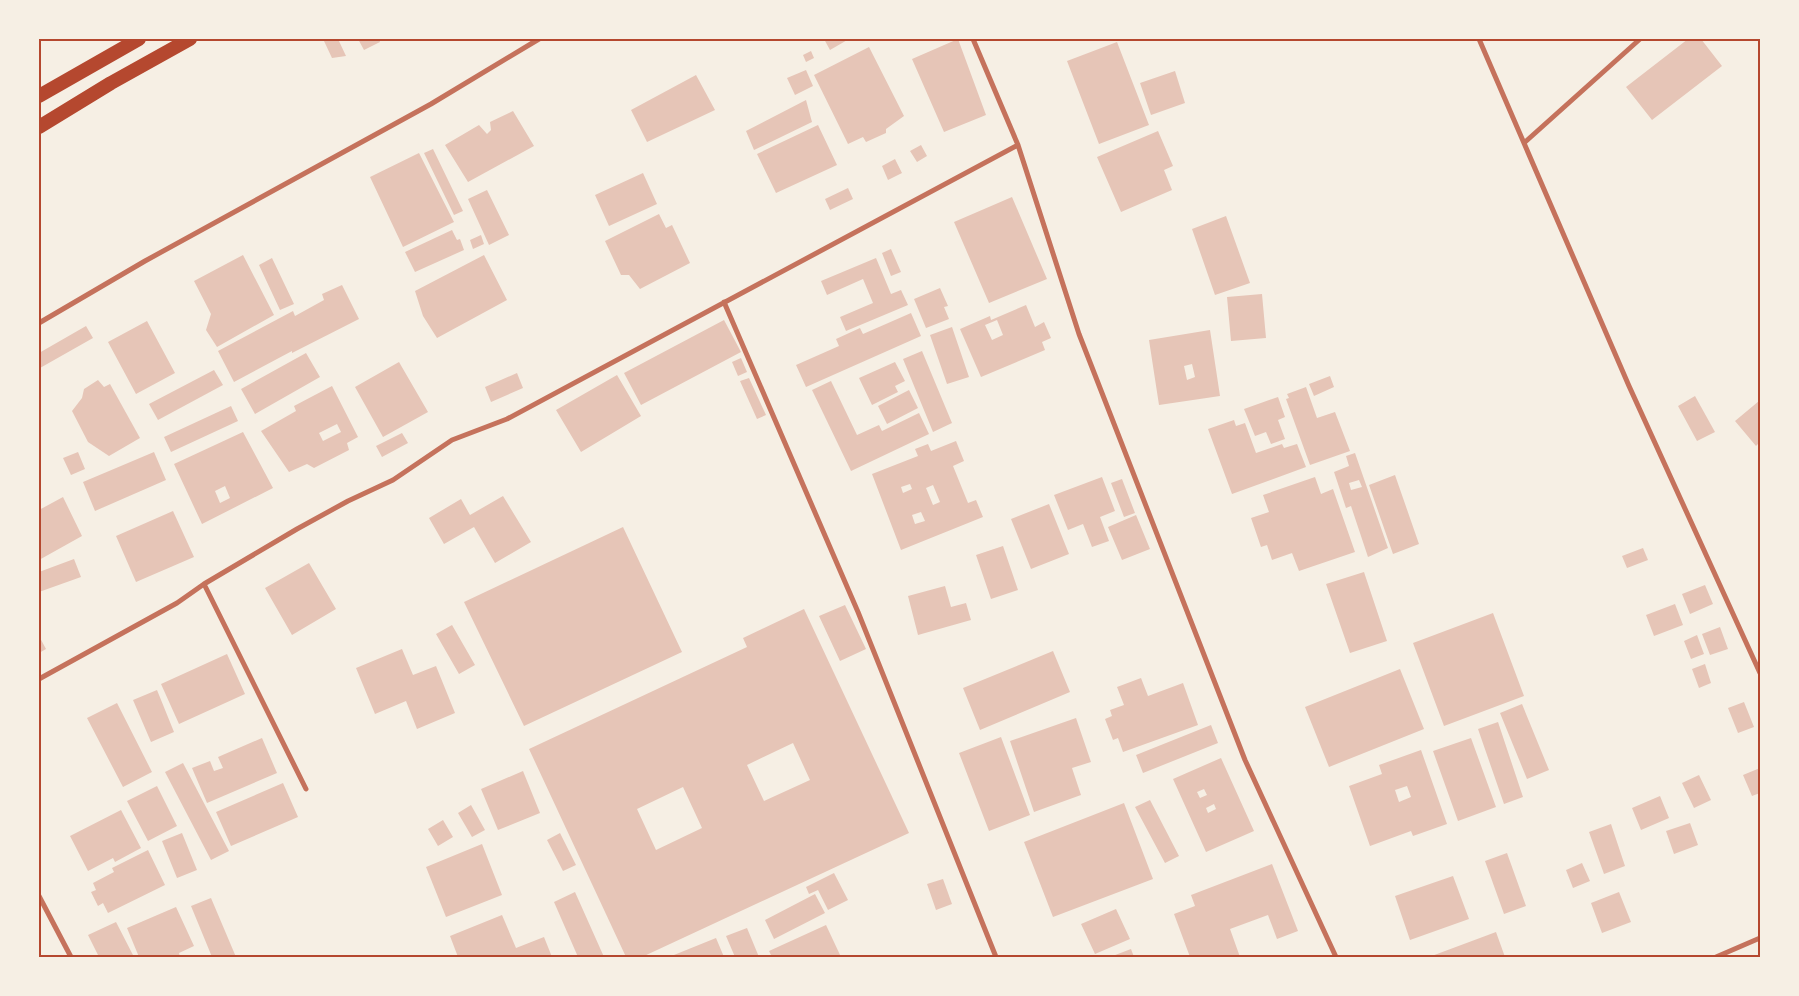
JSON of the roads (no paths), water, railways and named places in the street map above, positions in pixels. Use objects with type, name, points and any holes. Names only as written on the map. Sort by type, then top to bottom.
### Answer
[{"type":"highway","points":[[39,96],[139,39]]},
{"type":"highway","points":[[39,127],[190,39]]},
{"type":"street","points":[[39,323],[145,261],[431,104],[539,39]]},
{"type":"street","points":[[973,39],[1018,145],[1079,334],[1245,760],[1336,957]]},
{"type":"street","points":[[1479,39],[1629,386],[1760,673]]},
{"type":"street","points":[[1524,143],[1640,39]]},
{"type":"street","points":[[39,679],[177,603],[204,584],[348,501],[393,480],[452,440],[507,419],[1018,145]]},
{"type":"street","points":[[724,302],[858,612],[996,957]]},
{"type":"street","points":[[204,584],[306,789]]},
{"type":"street","points":[[39,896],[71,957]]},
{"type":"street","points":[[1716,957],[1760,938]]}]
